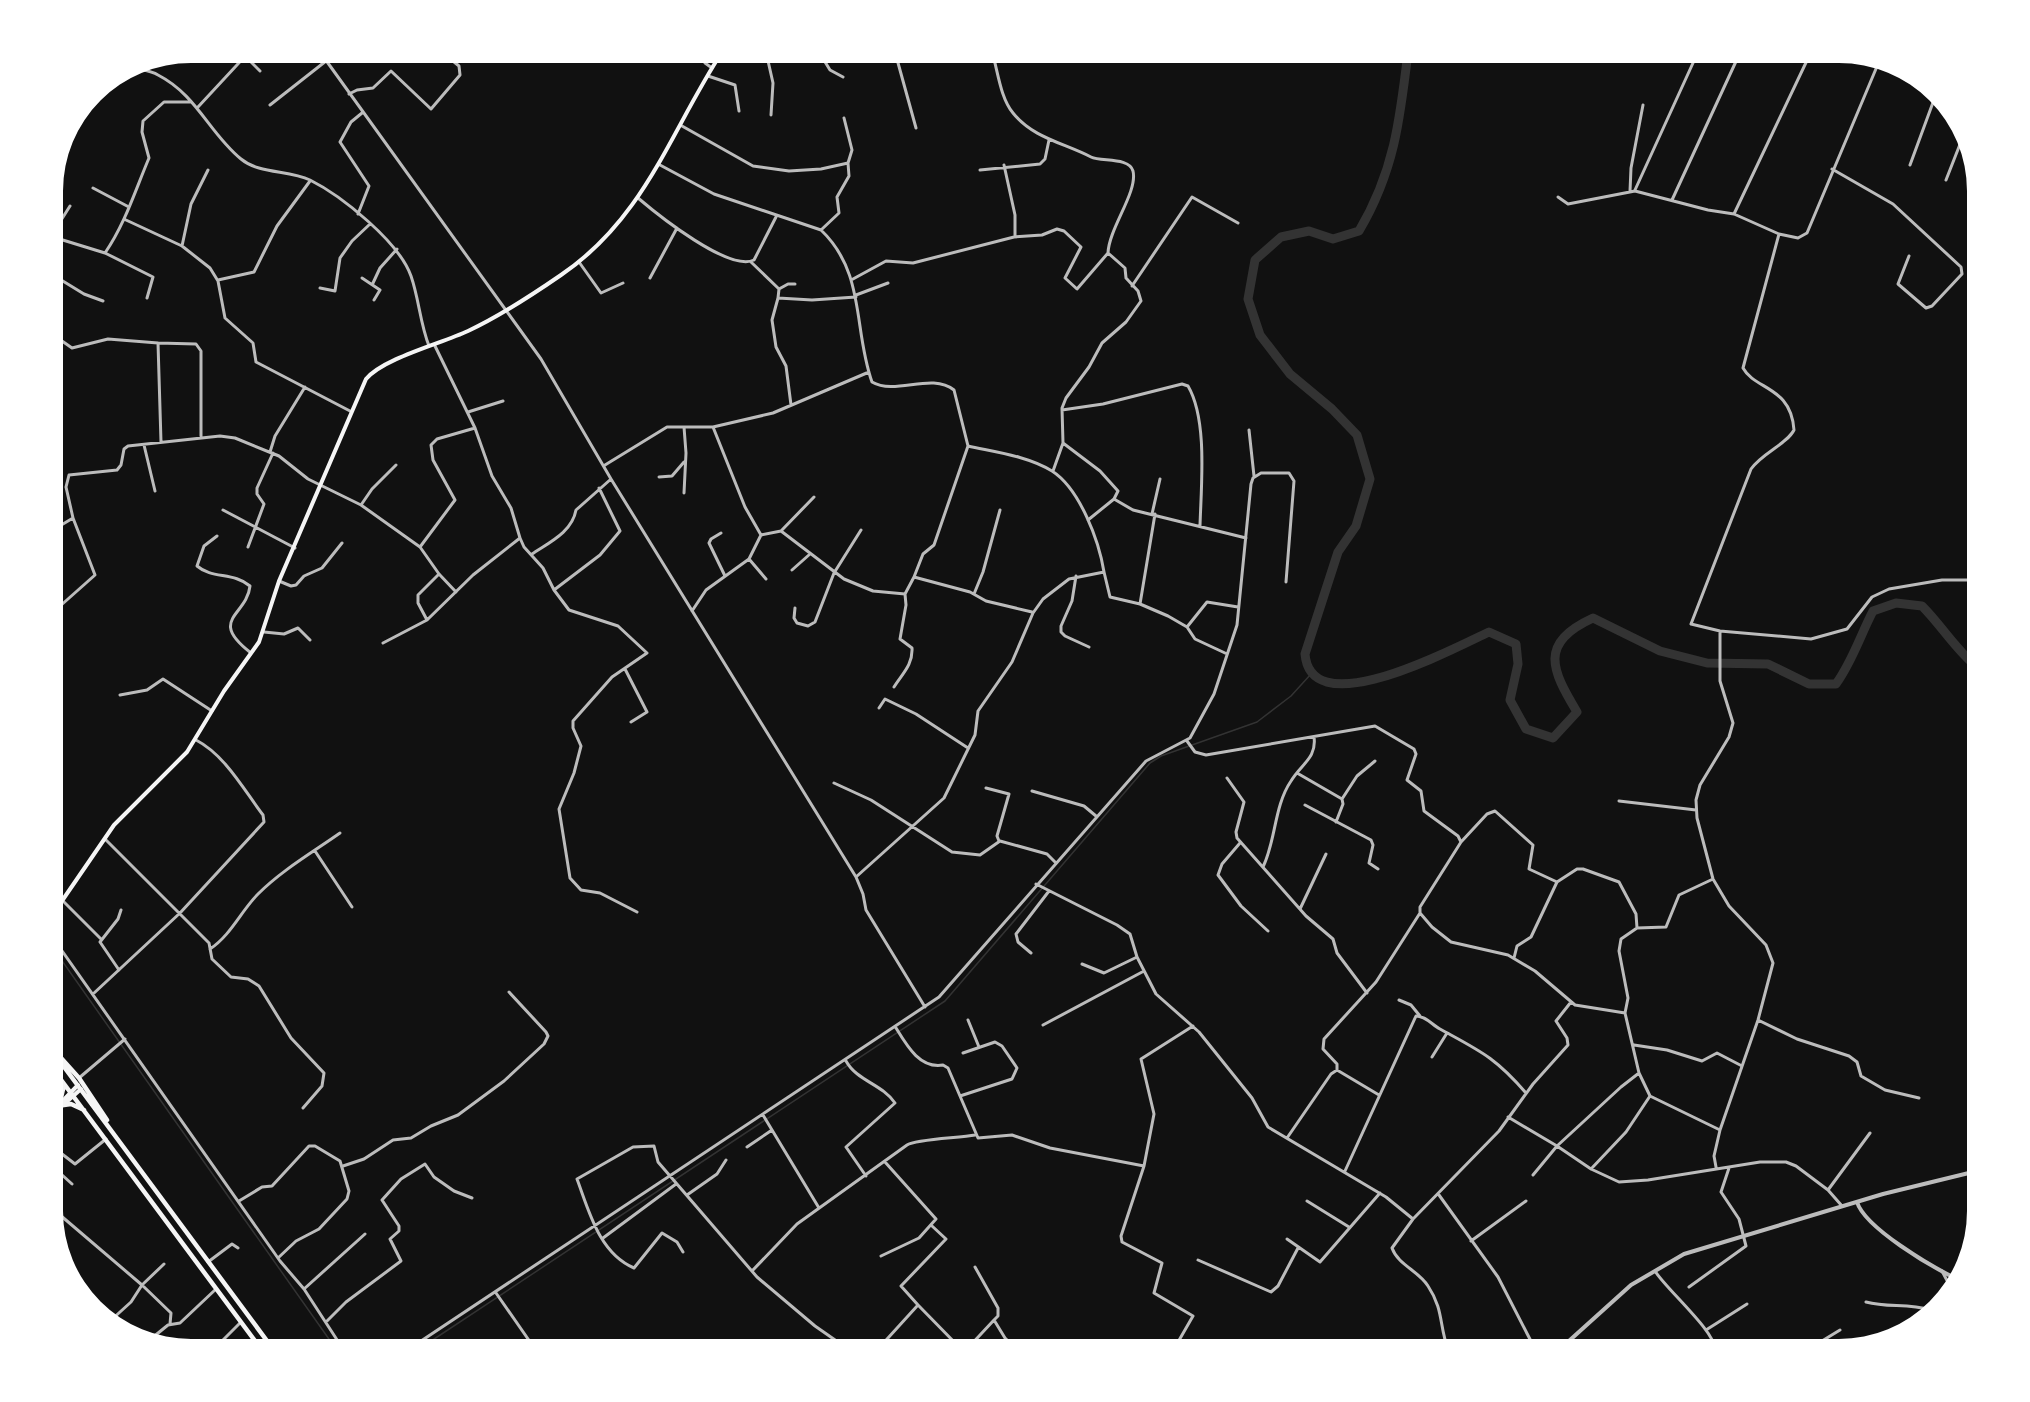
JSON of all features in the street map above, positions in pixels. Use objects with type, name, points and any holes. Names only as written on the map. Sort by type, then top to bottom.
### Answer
[{"type":"highway","points":[[63,1061],[101,1108],[113,1131]]},
{"type":"highway","points":[[63,1064],[265,1339]]},
{"type":"highway","points":[[63,1081],[253,1339]]},
{"type":"highway","points":[[63,1084],[65,1091],[63,1100]]},
{"type":"highway","points":[[63,1104],[75,1105],[88,1113]]},
{"type":"main road","points":[[63,901],[104,838],[196,740],[212,711],[252,654],[264,632],[279,581],[295,548],[350,411],[372,371],[432,347],[504,311],[579,262],[596,248],[638,198],[660,165],[715,63]]},
{"type":"main road","points":[[63,1103],[79,1087]]},
{"type":"street","points":[[198,107],[240,63]]},
{"type":"street","points":[[252,63],[260,71]]},
{"type":"street","points":[[270,105],[322,63]]},
{"type":"street","points":[[326,63],[541,359],[604,465],[610,480],[856,878],[863,894],[866,910],[925,1008]]},
{"type":"street","points":[[349,94],[357,90],[373,88],[391,71],[431,109],[460,75],[459,66],[455,63]]},
{"type":"street","points":[[705,63],[712,68]]},
{"type":"street","points":[[769,63],[773,82],[771,115]]},
{"type":"street","points":[[826,63],[830,70],[843,77]]},
{"type":"street","points":[[898,63],[916,128]]},
{"type":"street","points":[[853,279],[886,261],[913,263],[1015,237],[1037,236],[1057,229],[1080,243],[1080,250],[1065,278],[1077,289],[1108,253],[1110,240],[1133,184],[1133,171],[1130,166],[1092,158],[1081,150],[1049,140],[1030,131],[1011,110],[996,63]]},
{"type":"street","points":[[1632,191],[1693,63]]},
{"type":"street","points":[[1671,200],[1735,63]]},
{"type":"street","points":[[1734,214],[1806,63]]},
{"type":"street","points":[[1558,197],[1568,204],[1632,191],[1708,210],[1734,214],[1779,234],[1798,238],[1805,235],[1876,69]]},
{"type":"street","points":[[146,71],[161,76],[193,102],[242,160],[310,181],[358,214],[397,249],[411,276],[417,296],[419,318],[432,347],[468,412],[492,476],[511,508],[524,547],[543,568],[554,590],[570,610],[618,626],[647,653],[604,684],[573,721],[573,729],[581,746],[574,773],[559,809],[572,884],[581,890],[600,893],[637,912]]},
{"type":"street","points":[[708,76],[735,85],[739,111]]},
{"type":"street","points":[[105,253],[126,220],[127,206],[149,158],[142,132],[143,122],[164,102],[193,102]]},
{"type":"street","points":[[1910,165],[1933,104]]},
{"type":"street","points":[[1632,191],[1631,168],[1643,105]]},
{"type":"street","points":[[358,214],[369,188],[340,142],[351,122],[361,113]]},
{"type":"street","points":[[821,230],[839,213],[837,197],[849,176],[848,163],[852,150],[844,118]]},
{"type":"street","points":[[682,126],[753,166],[789,171],[848,163]]},
{"type":"street","points":[[980,170],[1004,165],[1043,162],[1049,140]]},
{"type":"street","points":[[1946,180],[1959,147]]},
{"type":"street","points":[[660,165],[714,194],[776,217],[809,224],[821,230],[831,241],[853,279],[869,372],[876,384],[931,383],[950,387],[956,394],[968,446],[934,545],[923,554],[905,594],[900,639],[912,648],[913,654],[906,673],[894,687]]},
{"type":"street","points":[[1004,165],[1014,215],[1015,237]]},
{"type":"street","points":[[1832,169],[1893,204],[1961,267],[1962,274],[1932,306],[1926,308],[1898,285],[1909,256]]},
{"type":"street","points":[[182,246],[191,204],[208,170]]},
{"type":"street","points":[[217,280],[254,272],[277,226],[310,181]]},
{"type":"street","points":[[93,188],[127,206]]},
{"type":"street","points":[[1132,286],[1192,197],[1238,223]]},
{"type":"street","points":[[638,198],[677,228],[725,258],[751,262],[779,289]]},
{"type":"street","points":[[63,218],[70,206]]},
{"type":"street","points":[[751,262],[776,217]]},
{"type":"street","points":[[126,220],[182,246],[210,268],[217,280],[225,318],[253,343],[256,362],[350,411]]},
{"type":"street","points":[[320,288],[335,291],[340,258],[352,241],[370,224]]},
{"type":"street","points":[[650,278],[677,228]]},
{"type":"street","points":[[1779,234],[1743,368],[1747,374],[1776,392],[1789,411],[1794,430],[1762,456],[1751,469],[1691,624],[1720,631],[1804,640],[1818,638],[1847,629],[1867,602],[1886,590],[1942,580],[1967,580]]},
{"type":"street","points":[[63,239],[105,253],[153,277],[147,298]]},
{"type":"street","points":[[373,283],[380,268],[397,249]]},
{"type":"street","points":[[1053,472],[1063,443],[1062,410],[1066,398],[1089,367],[1102,343],[1126,322],[1140,304],[1141,296],[1126,278],[1125,268],[1108,253]]},
{"type":"street","points":[[579,262],[601,293],[623,283]]},
{"type":"street","points":[[362,278],[373,283],[380,290],[374,300]]},
{"type":"street","points":[[63,281],[84,294],[103,301]]},
{"type":"street","points":[[778,298],[812,300],[856,296],[888,283]]},
{"type":"street","points":[[779,289],[788,284],[795,284]]},
{"type":"street","points":[[779,289],[772,320],[776,347],[786,366],[791,405]]},
{"type":"street","points":[[63,344],[72,348],[108,339],[195,344],[201,351],[201,436]]},
{"type":"street","points":[[158,343],[161,442]]},
{"type":"street","points":[[604,465],[663,429],[713,427],[773,413],[869,372]]},
{"type":"street","points":[[1062,410],[1103,405],[1182,384],[1188,386],[1198,414],[1202,478],[1200,526]]},
{"type":"street","points":[[248,547],[264,504],[256,492],[275,436],[305,387]]},
{"type":"street","points":[[468,412],[502,401]]},
{"type":"street","points":[[684,427],[684,493]]},
{"type":"street","points":[[713,427],[745,507],[761,535]]},
{"type":"street","points":[[418,546],[455,500],[430,453],[431,445],[437,439],[475,428]]},
{"type":"street","points":[[426,1339],[596,1228],[762,1114],[846,1062],[925,1008],[946,991],[1146,761],[1188,742],[1214,694],[1225,653],[1237,625],[1254,476],[1249,430]]},
{"type":"street","points":[[63,603],[95,575],[73,518],[67,478],[117,470],[122,465],[124,449],[201,436],[226,436],[271,453],[321,485],[361,506],[418,546],[438,574],[456,592]]},
{"type":"street","points":[[1063,443],[1109,480],[1118,491],[1114,499],[1088,521]]},
{"type":"street","points":[[144,445],[155,491]]},
{"type":"street","points":[[968,446],[1006,454],[1053,472],[1072,493],[1088,521],[1099,546],[1110,597],[1140,604],[1186,627],[1195,639],[1225,653]]},
{"type":"street","points":[[659,477],[678,472],[685,460]]},
{"type":"street","points":[[361,506],[372,489],[396,465]]},
{"type":"street","points":[[1254,476],[1269,472],[1289,473],[1292,476],[1286,582]]},
{"type":"street","points":[[1140,604],[1160,479]]},
{"type":"street","points":[[532,554],[567,530],[575,520],[576,510],[610,480]]},
{"type":"street","points":[[554,590],[600,555],[620,531],[600,487]]},
{"type":"street","points":[[761,535],[781,531],[814,497]]},
{"type":"street","points":[[1114,499],[1129,508],[1246,538]]},
{"type":"street","points":[[223,510],[295,548]]},
{"type":"street","points":[[974,594],[983,572],[1000,510]]},
{"type":"street","points":[[63,524],[73,518]]},
{"type":"street","points":[[795,608],[795,621],[804,626],[812,625],[818,617],[834,573],[861,530]]},
{"type":"street","points":[[781,531],[834,573],[873,591],[905,594]]},
{"type":"street","points":[[721,533],[709,543],[725,576]]},
{"type":"street","points":[[692,610],[706,590],[748,559],[761,535]]},
{"type":"street","points":[[217,536],[204,546],[197,566],[208,572],[235,577],[250,586],[248,594],[232,617],[231,625],[239,644],[252,654]]},
{"type":"street","points":[[383,643],[427,620],[456,592],[520,538]]},
{"type":"street","points":[[279,581],[296,585],[304,576],[322,568],[342,543]]},
{"type":"street","points":[[792,570],[810,554]]},
{"type":"street","points":[[748,559],[766,579]]},
{"type":"street","points":[[856,878],[942,801],[975,735],[978,711],[1010,666],[1033,613],[1052,590],[1076,576],[1104,572]]},
{"type":"street","points":[[427,620],[418,603],[418,595],[438,574]]},
{"type":"street","points":[[1076,576],[1072,601],[1061,626],[1062,632],[1065,636],[1089,647]]},
{"type":"street","points":[[914,578],[1033,613]]},
{"type":"street","points":[[1186,627],[1208,602],[1238,607]]},
{"type":"street","points":[[264,632],[284,634],[298,628],[310,640]]},
{"type":"street","points":[[1716,1167],[1714,1156],[1720,1130],[1758,1020],[1772,969],[1771,955],[1766,945],[1730,906],[1713,879],[1696,810],[1703,777],[1729,737],[1733,723],[1719,672],[1720,631]]},
{"type":"street","points":[[625,669],[647,712],[631,722]]},
{"type":"street","points":[[120,695],[147,690],[163,679],[212,711]]},
{"type":"street","points":[[879,708],[885,699],[916,714],[968,748]]},
{"type":"street","points":[[1188,742],[1192,749],[1206,755],[1375,726],[1414,749],[1416,754],[1407,780],[1422,791],[1424,811],[1458,836],[1461,842]]},
{"type":"street","points":[[1263,867],[1269,856],[1284,797],[1297,773],[1313,754],[1314,737]]},
{"type":"street","points":[[93,994],[180,913],[265,819],[222,761],[208,747],[196,740]]},
{"type":"street","points":[[1336,822],[1343,804],[1342,799],[1357,776],[1375,761]]},
{"type":"street","points":[[1297,773],[1342,799]]},
{"type":"street","points":[[1227,778],[1244,802],[1236,832],[1240,843],[1300,909],[1333,939],[1337,953],[1367,993]]},
{"type":"street","points":[[834,783],[871,800],[911,828],[952,852],[980,855],[999,841]]},
{"type":"street","points":[[986,788],[1009,794],[997,836],[999,841]]},
{"type":"street","points":[[1032,792],[1084,806],[1096,816]]},
{"type":"street","points":[[1619,801],[1696,810]]},
{"type":"street","points":[[1305,805],[1371,840],[1373,845],[1369,863],[1378,869]]},
{"type":"street","points":[[1337,1070],[1337,1064],[1323,1049],[1323,1042],[1367,993],[1420,913],[1420,907],[1461,842],[1487,814],[1495,811],[1533,845],[1529,869],[1557,882]]},
{"type":"street","points":[[210,949],[238,921],[261,891],[340,833]]},
{"type":"street","points":[[104,838],[208,943],[212,959],[231,978],[249,979],[259,986],[291,1038],[324,1073],[322,1086],[303,1108]]},
{"type":"street","points":[[999,841],[1044,853],[1056,863]]},
{"type":"street","points":[[1240,843],[1220,866],[1218,875],[1241,906],[1268,931]]},
{"type":"street","points":[[315,851],[352,906]]},
{"type":"street","points":[[1300,909],[1326,854]]},
{"type":"street","points":[[1514,958],[1517,946],[1531,937],[1557,882],[1578,869],[1616,879],[1622,884],[1636,914],[1637,928]]},
{"type":"street","points":[[1713,879],[1679,895],[1666,927],[1637,928],[1623,936],[1619,947],[1628,998],[1625,1013],[1639,1073],[1650,1096],[1720,1130]]},
{"type":"street","points":[[1038,885],[1130,934],[1137,957],[1156,994],[1193,1026],[1252,1098],[1266,1125],[1380,1193],[1413,1219]]},
{"type":"street","points":[[1031,953],[1018,942],[1016,934],[1048,890]]},
{"type":"street","points":[[63,901],[101,939]]},
{"type":"street","points":[[120,970],[101,945],[101,939],[118,919],[121,910]]},
{"type":"street","points":[[1420,913],[1432,927],[1451,942],[1495,951],[1514,958],[1571,1002],[1585,1008],[1625,1013]]},
{"type":"street","points":[[63,952],[278,1258],[304,1289],[336,1339]]},
{"type":"street","points":[[1082,964],[1104,973],[1137,957]]},
{"type":"street","points":[[1043,1025],[1144,971]]},
{"type":"street","points":[[343,1166],[364,1159],[393,1140],[411,1138],[431,1126],[458,1115],[504,1081],[544,1044],[548,1036],[546,1032],[509,992]]},
{"type":"street","points":[[1400,1000],[1411,1005],[1420,1016],[1447,1033],[1484,1052],[1526,1093]]},
{"type":"street","points":[[1446,1339],[1441,1311],[1433,1294],[1424,1280],[1395,1255],[1392,1248],[1413,1219],[1440,1195],[1499,1131],[1526,1093],[1568,1045],[1567,1038],[1556,1021],[1571,1002]]},
{"type":"street","points":[[1345,1171],[1414,1019],[1420,1016]]},
{"type":"street","points":[[968,1020],[979,1047]]},
{"type":"street","points":[[1758,1020],[1797,1039],[1847,1055],[1857,1062],[1858,1073],[1885,1090],[1919,1098]]},
{"type":"street","points":[[1180,1339],[1193,1316],[1154,1293],[1162,1266],[1160,1261],[1121,1239],[1144,1166],[1154,1110],[1149,1098],[1141,1059],[1193,1026]]},
{"type":"street","points":[[896,1028],[923,1063],[931,1067],[943,1065],[948,1068],[975,1135],[981,1139],[1012,1135],[1050,1148],[1144,1166]]},
{"type":"street","points":[[1432,1057],[1447,1033]]},
{"type":"street","points":[[79,1078],[124,1040]]},
{"type":"street","points":[[960,1096],[1015,1076],[1016,1064],[1000,1044],[993,1041],[963,1053]]},
{"type":"street","points":[[1634,1045],[1667,1050],[1702,1061],[1717,1053],[1742,1066]]},
{"type":"street","points":[[846,1062],[852,1071],[878,1086],[895,1103],[846,1146],[866,1176]]},
{"type":"street","points":[[1337,1070],[1379,1095]]},
{"type":"street","points":[[1287,1138],[1331,1074],[1337,1070]]},
{"type":"street","points":[[1533,1175],[1557,1146],[1639,1073]]},
{"type":"street","points":[[1591,1169],[1626,1132],[1650,1096]]},
{"type":"street","points":[[762,1114],[819,1208]]},
{"type":"street","points":[[1508,1117],[1608,1178],[1624,1182],[1667,1178],[1716,1167],[1729,1168],[1760,1162],[1786,1162],[1803,1170],[1828,1190],[1842,1206]]},
{"type":"street","points":[[747,1147],[772,1130]]},
{"type":"street","points":[[1828,1190],[1870,1133]]},
{"type":"street","points":[[752,1271],[797,1224],[912,1141],[947,1140],[975,1135]]},
{"type":"street","points":[[63,1155],[75,1164],[106,1139]]},
{"type":"street","points":[[683,1252],[677,1242],[662,1233],[634,1268],[614,1255],[596,1228],[577,1179],[627,1150],[649,1144],[654,1146],[658,1162],[752,1271],[833,1339]]},
{"type":"street","points":[[239,1201],[262,1187],[272,1186],[309,1146],[315,1146],[337,1158],[343,1166],[349,1191],[348,1199],[319,1229],[296,1241],[278,1258]]},
{"type":"street","points":[[687,1195],[717,1174],[726,1160]]},
{"type":"street","points":[[881,1256],[894,1248],[912,1242],[932,1226],[935,1217],[885,1162]]},
{"type":"street","points":[[326,1322],[346,1302],[401,1261],[390,1239],[399,1231],[399,1226],[382,1200],[401,1179],[425,1164],[434,1178],[454,1191],[472,1198]]},
{"type":"street","points":[[1689,1287],[1744,1249],[1746,1244],[1738,1216],[1720,1192],[1729,1168]]},
{"type":"street","points":[[1572,1339],[1631,1285],[1684,1254],[1842,1206],[1967,1173]]},
{"type":"street","points":[[63,1176],[72,1184]]},
{"type":"street","points":[[601,1236],[676,1183]]},
{"type":"street","points":[[1287,1239],[1320,1262],[1380,1193]]},
{"type":"street","points":[[1440,1195],[1498,1277],[1529,1339]]},
{"type":"street","points":[[1307,1201],[1349,1227]]},
{"type":"street","points":[[1471,1241],[1526,1201]]},
{"type":"street","points":[[1857,1202],[1862,1212],[1879,1228],[1949,1275]]},
{"type":"street","points":[[63,1218],[171,1313],[170,1324]]},
{"type":"street","points":[[932,1226],[946,1239],[901,1286],[950,1339]]},
{"type":"street","points":[[304,1289],[365,1234]]},
{"type":"street","points":[[208,1262],[232,1244],[238,1248]]},
{"type":"street","points":[[1198,1260],[1271,1292],[1278,1286],[1298,1248]]},
{"type":"street","points":[[117,1315],[131,1302],[142,1285],[164,1264]]},
{"type":"street","points":[[975,1267],[998,1308],[998,1316],[977,1339]]},
{"type":"street","points":[[1654,1270],[1712,1339]]},
{"type":"street","points":[[1941,1271],[1946,1280]]},
{"type":"street","points":[[157,1334],[170,1324],[180,1323],[217,1288]]},
{"type":"street","points":[[497,1294],[528,1339]]},
{"type":"street","points":[[1866,1302],[1886,1306],[1911,1305],[1923,1308]]},
{"type":"street","points":[[1706,1330],[1747,1304]]},
{"type":"street","points":[[888,1339],[918,1305]]},
{"type":"street","points":[[994,1320],[1006,1339]]},
{"type":"street","points":[[225,1339],[241,1322]]},
{"type":"street","points":[[1825,1339],[1840,1330]]},
{"type":"waterway","points":[[1407,63],[1394,145],[1380,188],[1359,231],[1333,239],[1309,231],[1281,237],[1255,260],[1248,299],[1260,335],[1290,374],[1332,409],[1357,435],[1370,479],[1356,526],[1338,552],[1305,654],[1313,674],[1332,683],[1357,683],[1387,676],[1418,665],[1489,632],[1516,644],[1518,664],[1510,700],[1526,729],[1553,738],[1577,712],[1556,670],[1557,647],[1564,637],[1576,627],[1593,618],[1660,651],[1707,663],[1768,664],[1809,684],[1836,684],[1852,657],[1873,611],[1896,603],[1922,606],[1967,658]]},
{"type":"waterway","points":[[434,1339],[945,1001],[1150,763],[1161,756],[1257,722],[1291,696],[1311,674]]},
{"type":"waterway","points":[[63,962],[329,1339]]}]
